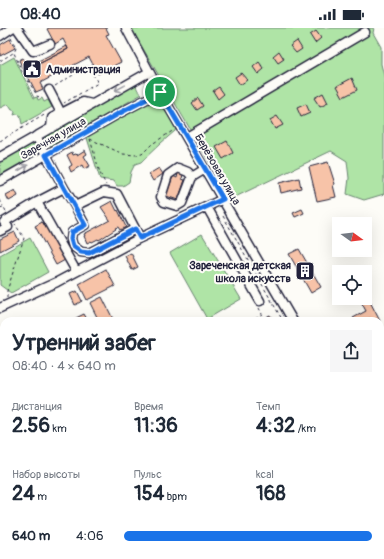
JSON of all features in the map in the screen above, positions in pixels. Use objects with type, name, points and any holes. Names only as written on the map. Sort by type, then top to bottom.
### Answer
[{"type":"street","points":[[17,28],[33,51],[50,44]]},
{"type":"street","name":"Берёзовая улица","points":[[126,28],[160,92],[291,317]]},
{"type":"street","points":[[0,36],[10,30]]},
{"type":"street","points":[[186,137],[365,32]]},
{"type":"street","name":"Заречная улица","points":[[0,157],[149,72]]},
{"type":"street","points":[[49,90],[61,113]]},
{"type":"street","name":"Заречная улица","points":[[0,181],[160,92]]},
{"type":"street","points":[[50,128],[52,118],[84,102],[92,104]]},
{"type":"street","points":[[36,136],[85,225],[72,232],[71,239],[73,246],[81,252],[89,253],[135,229]]},
{"type":"street","points":[[192,176],[188,172],[178,168],[168,175],[161,197],[164,202],[176,206],[182,203],[192,176],[205,169]]},
{"type":"street","points":[[0,231],[8,227],[4,222],[64,188]]},
{"type":"street","points":[[75,206],[104,192],[118,194],[140,238]]},
{"type":"street","points":[[0,308],[56,282],[140,238],[223,199]]},
{"type":"street","points":[[37,202],[76,271]]},
{"type":"street","points":[[207,207],[259,304]]},
{"type":"path","points":[[10,30],[16,48],[14,53],[21,69],[38,97],[88,66],[98,83]]},
{"type":"path","points":[[0,61],[14,53]]},
{"type":"path","points":[[75,119],[82,130]]},
{"type":"path","points":[[90,139],[123,154],[135,155],[142,154],[152,144],[177,128]]},
{"type":"path","points":[[88,135],[104,182],[108,189],[118,194]]},
{"type":"path","points":[[0,200],[3,207]]},
{"type":"path","points":[[7,299],[7,291],[24,238],[13,222]]},
{"type":"path","points":[[257,317],[262,314],[259,304]]},
{"type":"green space","points":[[131,28],[374,28],[373,33],[381,47],[381,64],[384,76],[384,194],[364,200],[347,194],[349,178],[347,161],[331,151],[231,199]]},
{"type":"green space","points":[[14,57],[34,98],[37,97],[38,100],[42,98],[44,102],[48,100],[52,107],[22,124],[20,115],[14,115],[14,110],[12,110],[8,104],[0,108],[0,65]]},
{"type":"green space","points":[[137,82],[137,89],[142,94],[53,145],[48,145],[45,142],[45,135]]},
{"type":"green space","points":[[157,94],[176,127],[175,131],[141,162],[135,164],[131,172],[129,182],[123,186],[117,186],[114,181],[100,179],[86,135]]},
{"type":"green space","points":[[35,140],[42,151],[0,175],[0,161]]},
{"type":"green space","points":[[202,234],[241,299],[210,317],[206,317],[170,253]]},
{"type":"green space","points":[[30,238],[48,272],[11,293],[0,285],[0,255]]},
{"type":"building","points":[[106,28],[109,34],[106,35],[121,62],[98,74],[89,57],[40,83],[43,89],[36,92],[25,71],[68,49],[63,39],[55,44],[47,29]]},
{"type":"building","points":[[316,31],[321,38],[315,43],[310,35]]},
{"type":"building","points":[[10,39],[15,48],[0,56],[0,45]]},
{"type":"building","points":[[297,41],[302,49],[296,53],[290,46]]},
{"type":"building","points":[[67,46],[68,49],[25,71],[23,69]]},
{"type":"building","points":[[279,51],[284,59],[278,63],[273,56]]},
{"type":"building","points":[[23,58],[28,66],[23,69],[19,60]]},
{"type":"building","points":[[259,62],[264,69],[258,74],[253,67]]},
{"type":"building","points":[[241,73],[247,80],[240,85],[235,77]]},
{"type":"building","points":[[352,78],[357,90],[343,97],[337,86]]},
{"type":"building","points":[[219,87],[224,94],[218,99],[213,91]]},
{"type":"building","points":[[323,93],[328,103],[320,107],[314,98]]},
{"type":"building","points":[[198,98],[203,106],[197,110],[192,103]]},
{"type":"building","points":[[306,104],[310,113],[301,117],[297,108]]},
{"type":"building","points":[[277,116],[283,125],[275,129],[270,120]]},
{"type":"building","points":[[227,141],[233,153],[223,159],[216,147]]},
{"type":"building","points":[[85,150],[87,154],[84,156],[90,166],[84,169],[82,165],[71,172],[69,167],[72,165],[67,155],[72,152],[73,155],[77,155]]},
{"type":"building","points":[[328,162],[335,184],[333,185],[336,197],[317,201],[309,167]]},
{"type":"building","points":[[159,168],[163,174],[153,181],[149,174]]},
{"type":"building","points":[[178,173],[183,174],[182,179],[185,180],[178,200],[166,196],[173,176],[177,178]]},
{"type":"building","points":[[299,178],[301,188],[281,193],[279,183]]},
{"type":"building","points":[[15,190],[18,196],[9,201],[6,195]]},
{"type":"building","points":[[112,201],[126,227],[120,230],[118,227],[115,228],[116,229],[99,240],[98,239],[87,243],[84,234],[110,220],[101,207]]},
{"type":"building","points":[[302,209],[304,213],[295,217],[293,213]]},
{"type":"building","points":[[44,221],[65,260],[56,265],[35,226]]},
{"type":"building","points":[[15,232],[19,241],[0,251],[0,239]]},
{"type":"building","name":"Зареченская детская школа искусств","points":[[299,249],[321,287],[311,293],[289,254]]},
{"type":"building","points":[[131,253],[138,267],[132,270],[125,256]]},
{"type":"building","points":[[106,269],[115,286],[87,300],[79,284]]},
{"type":"building","points":[[77,291],[82,301],[75,305],[70,294]]},
{"type":"building","points":[[102,297],[112,317],[97,317],[90,303]]},
{"type":"building","points":[[363,305],[372,305],[378,317],[355,317],[366,311]]},
{"type":"building","points":[[84,314],[86,317],[78,317]]},
{"type":"place","name":"Администрация","points":[[32,69]]},
{"type":"place","name":"Зареченская детская школа искусств","points":[[305,271]]},
{"type":"route","points":[[160,92],[223,199],[140,238],[135,229],[89,253],[81,252],[73,246],[71,239],[72,232],[85,225],[46,155],[85,132],[160,92]]}]
